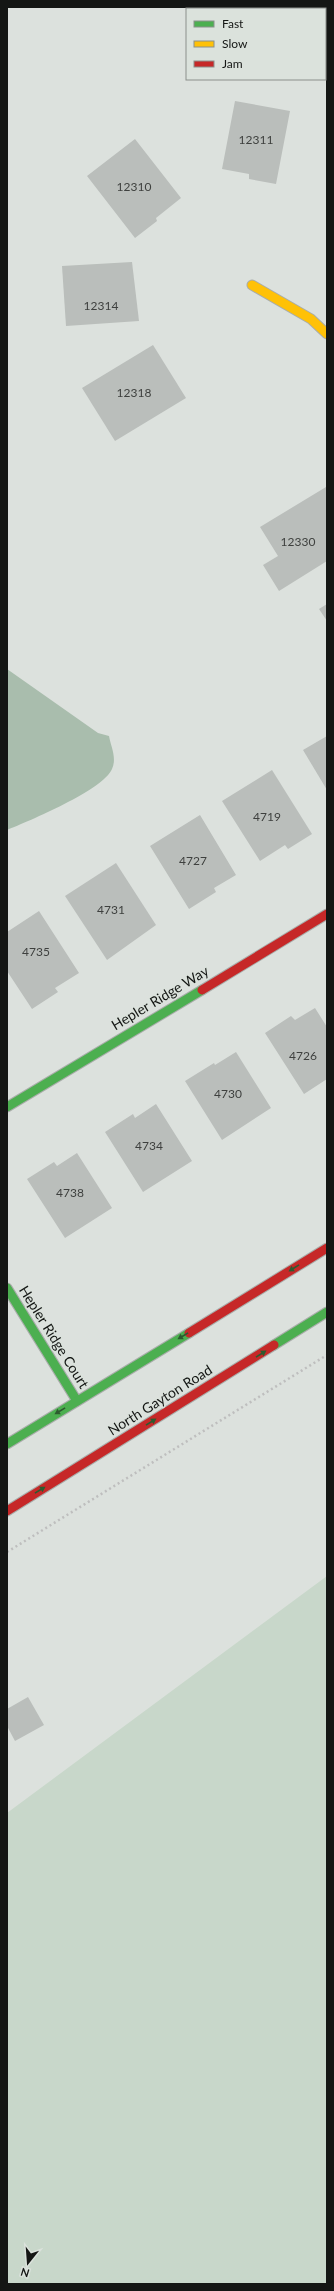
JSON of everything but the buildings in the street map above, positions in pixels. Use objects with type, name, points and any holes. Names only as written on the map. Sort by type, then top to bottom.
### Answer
[{"type":"main road","points":[[252,285],[311,320],[327,334]]},
{"type":"main road","name":"Hepler Ridge Way","points":[[7,1106],[327,914]]},
{"type":"main road","points":[[7,1444],[327,1248]]},
{"type":"main road","name":"Hepler Ridge Court","points":[[7,1288],[77,1401]]},
{"type":"main road","name":"North Gayton Road","points":[[7,1511],[327,1312]]},
{"type":"path","points":[[7,1552],[327,1355]]},
{"type":"shaded area","points":[[7,669],[98,733],[109,736],[114,761],[112,769],[106,777],[95,786],[64,804],[7,830]]},
{"type":"shaded area","points":[[327,1576],[327,2284],[7,2284],[7,1813]]},
{"type":"traffic: fast","points":[[7,1107],[202,990]]},
{"type":"traffic: fast","points":[[7,1288],[77,1401]]},
{"type":"traffic: fast","points":[[274,1345],[327,1312]]},
{"type":"traffic: fast","points":[[7,1444],[189,1333]]},
{"type":"traffic: slow","points":[[252,285],[311,319],[327,334]]},
{"type":"traffic: jam","points":[[202,990],[327,914]]},
{"type":"traffic: jam","points":[[189,1333],[327,1248]]},
{"type":"traffic: jam","points":[[7,1511],[274,1345]]}]
